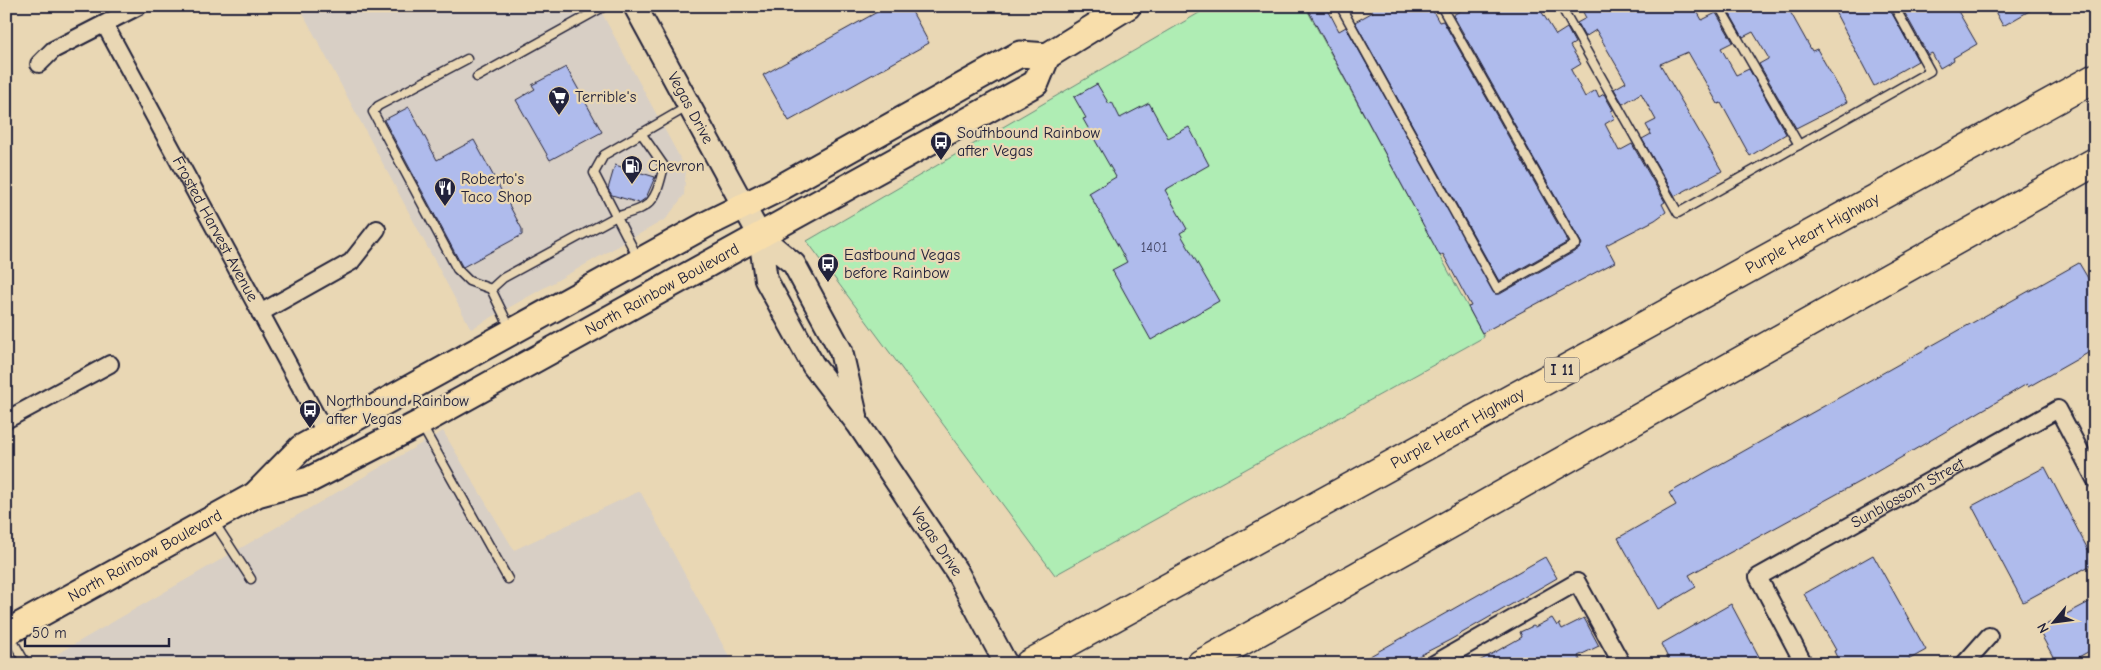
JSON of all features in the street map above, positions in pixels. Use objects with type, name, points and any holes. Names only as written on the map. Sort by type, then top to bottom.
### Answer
[{"type":"highway","name":"Purple Heart Highway","points":[[1029,664],[2095,78]]},
{"type":"highway","points":[[1201,664],[2095,162]]},
{"type":"main road","name":"Vegas Drive","points":[[635,6],[760,236],[766,280],[812,365],[858,424],[956,572],[1006,664]]},
{"type":"main road","points":[[1046,56],[1128,6]]},
{"type":"main road","name":"North Rainbow Boulevard","points":[[7,631],[257,494],[309,480],[420,423],[1036,84],[1046,56],[1020,54],[789,183],[640,261],[326,434],[301,448],[257,494]]},
{"type":"main road","name":"Vegas Drive","points":[[760,236],[794,264],[841,351],[858,424]]},
{"type":"street","points":[[39,64],[53,50],[139,6]]},
{"type":"street","name":"Frosted Harvest Avenue","points":[[105,25],[326,434]]},
{"type":"street","points":[[260,313],[352,262],[377,229]]},
{"type":"street","points":[[6,420],[110,364]]},
{"type":"street","name":"Sunblossom Street","points":[[1804,664],[1758,577],[2058,409],[2095,479]]},
{"type":"street","points":[[1434,664],[1577,582],[1622,664]]},
{"type":"street","points":[[1964,664],[1989,636]]},
{"type":"lane","points":[[477,77],[606,6]]},
{"type":"lane","points":[[1346,6],[1342,9],[1497,289],[1576,244],[1441,6]]},
{"type":"lane","points":[[1561,6],[1678,213],[1930,71],[1894,6]]},
{"type":"lane","points":[[1720,6],[1799,145]]},
{"type":"lane","points":[[467,59],[378,106],[373,112],[457,269],[469,281],[491,289],[512,332]]},
{"type":"lane","points":[[640,261],[615,217],[594,173],[604,155],[689,106]]},
{"type":"lane","points":[[491,289],[503,278],[615,217],[636,212],[652,201],[658,189],[664,166],[641,133]]},
{"type":"lane","points":[[420,423],[508,579]]},
{"type":"lane","points":[[212,519],[251,579]]},
{"type":"lane","points":[[7,631],[26,664]]},
{"type":"shaded area","points":[[299,6],[598,6],[686,169],[684,195],[666,219],[471,329]]},
{"type":"shaded area","points":[[443,431],[514,550],[640,491],[733,664],[40,664]]},
{"type":"green space","points":[[1211,6],[1305,6],[1484,337],[1055,575],[807,241]]},
{"type":"building","points":[[888,6],[909,6],[929,43],[789,121],[763,75]]},
{"type":"building","points":[[1306,6],[1326,6],[1339,31],[1346,27],[1495,294],[1500,294],[1579,249],[1582,244],[1453,15],[1469,6],[1538,6],[1556,35],[1567,28],[1575,43],[1570,46],[1581,64],[1571,70],[1585,97],[1596,90],[1599,97],[1604,94],[1613,110],[1611,111],[1615,118],[1605,124],[1619,151],[1632,144],[1665,202],[1662,204],[1666,212],[1655,220],[1606,245],[1615,262],[1482,333],[1468,307],[1471,306],[1443,254],[1440,256]]},
{"type":"building","points":[[1370,6],[1430,6],[1439,22],[1443,21],[1568,242],[1499,281],[1355,22],[1373,12]]},
{"type":"building","points":[[1580,6],[1694,6],[1702,20],[1716,13],[1733,42],[1721,48],[1736,75],[1749,69],[1786,134],[1750,156],[1721,103],[1718,104],[1688,52],[1660,64],[1722,171],[1675,196],[1642,139],[1651,134],[1646,125],[1656,120],[1641,93],[1623,104],[1614,89],[1626,82],[1596,30],[1585,37],[1577,23],[1586,18]]},
{"type":"building","points":[[1787,6],[1812,51],[1817,49],[1847,102],[1796,128],[1759,64],[1768,59],[1768,57],[1753,32],[1743,37],[1726,7]]},
{"type":"building","points":[[1832,6],[1888,6],[1918,61],[1874,86]]},
{"type":"building","points":[[1901,6],[1955,6],[1977,44],[1940,68],[1932,53],[1928,55]]},
{"type":"building","points":[[1992,6],[2038,6],[2003,26]]},
{"type":"building","name":"Terrible's","points":[[566,67],[602,132],[550,160],[516,100],[535,89],[532,85]]},
{"type":"building","points":[[1097,84],[1109,104],[1112,102],[1120,118],[1149,103],[1168,138],[1189,127],[1209,165],[1165,190],[1187,229],[1180,233],[1219,301],[1151,340],[1112,270],[1127,262],[1089,193],[1116,177],[1083,119],[1086,118],[1074,97]]},
{"type":"building","points":[[409,107],[437,160],[474,140],[522,229],[522,235],[462,266],[384,120]]},
{"type":"building","points":[[615,165],[655,177],[646,198],[639,203],[612,195],[608,189]]},
{"type":"building","points":[[2079,263],[2095,290],[2095,349],[2028,387],[2027,384],[1866,478],[1689,575],[1696,587],[1658,609],[1618,538],[1676,505],[1669,493]]},
{"type":"building","points":[[2045,467],[2095,563],[2023,602],[1972,506]]},
{"type":"building","points":[[1873,555],[1926,650],[1901,664],[1840,664],[1834,651],[1836,650],[1804,594]]},
{"type":"building","points":[[1545,557],[1557,578],[1450,640],[1403,664],[1356,664]]},
{"type":"building","points":[[2095,599],[2095,648],[2066,664],[2057,664],[2038,629]]},
{"type":"building","points":[[1731,604],[1763,664],[1671,664],[1661,644]]},
{"type":"building","points":[[1552,618],[1557,626],[1559,623],[1562,629],[1584,618],[1599,646],[1578,656],[1582,664],[1474,664],[1522,637],[1520,632]]},
{"type":"place","name":"Terrible's","points":[[559,116]]},
{"type":"place","name":"Southbound Rainbow after Vegas","points":[[941,161]]},
{"type":"place","name":"Chevron","points":[[632,185]]},
{"type":"place","name":"Roberto's Taco Shop","points":[[445,207]]},
{"type":"place","name":"Eastbound Vegas before Rainbow","points":[[828,283]]},
{"type":"place","name":"Northbound Rainbow after Vegas","points":[[310,429]]}]
